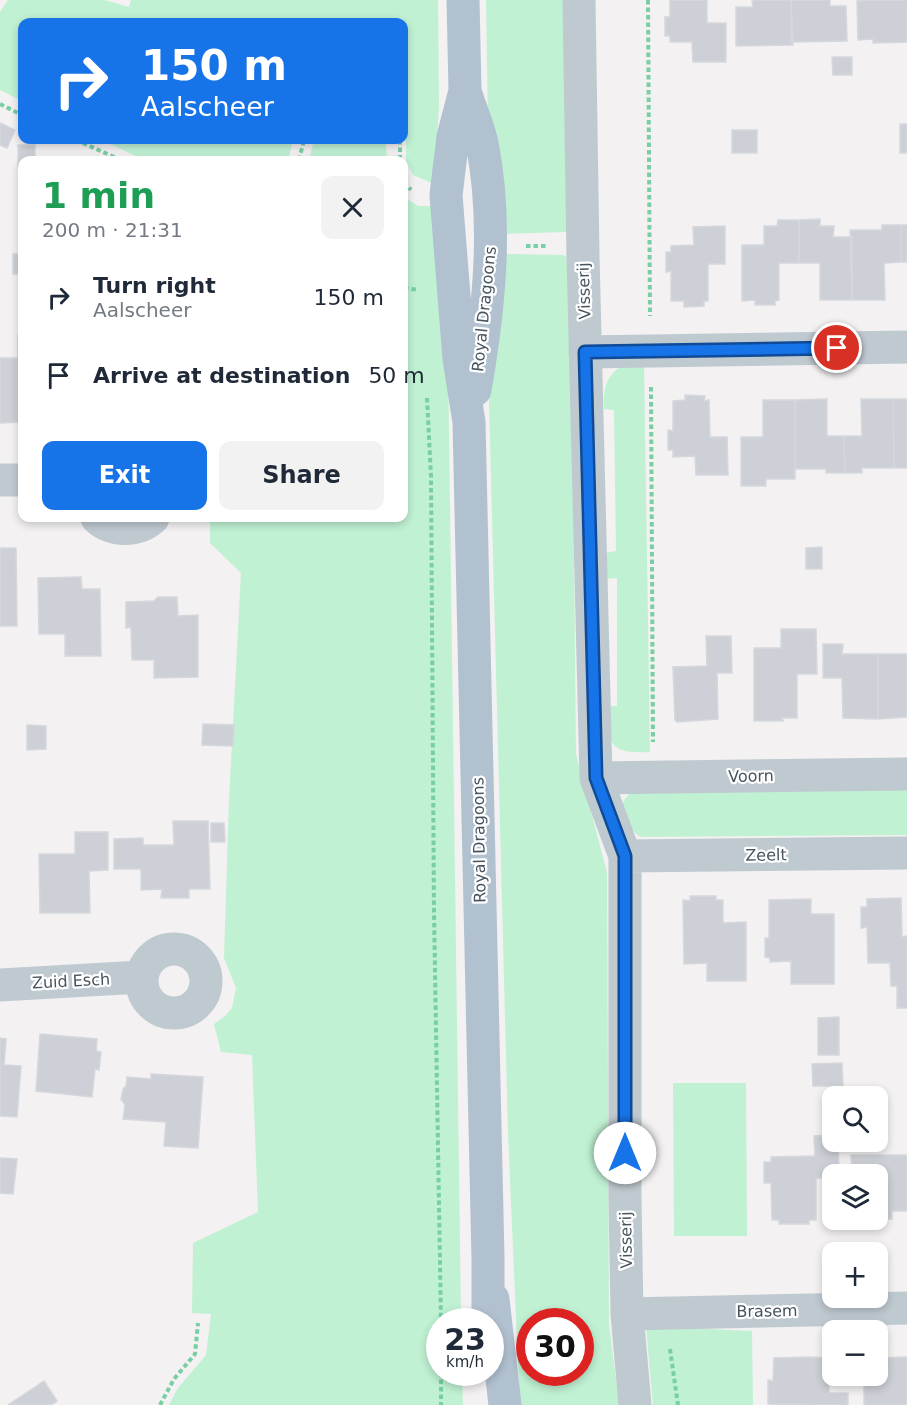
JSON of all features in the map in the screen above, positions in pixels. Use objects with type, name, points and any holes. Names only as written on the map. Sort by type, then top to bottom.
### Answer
[{"type":"main road","name":"Royal Dragoons","points":[[463,0],[465,91],[453,137],[446,195],[459,359],[469,422],[488,1308]]},
{"type":"main road","name":"Royal Dragoons","points":[[465,91],[481,140],[489,185],[491,246],[480,359],[469,422]]},
{"type":"main road","name":"Royal Dragoons","points":[[488,1258],[505,1405]]},
{"type":"main road","points":[[487,1405],[488,1386]]},
{"type":"street","name":"Visserij","points":[[579,0],[582,246],[596,778],[625,856],[627,1314],[635,1405]]},
{"type":"street","points":[[585,352],[907,347]]},
{"type":"street","points":[[0,480],[18,480]]},
{"type":"street","points":[[102,522],[127,529],[135,528],[146,522]]},
{"type":"street","name":"Voorn","points":[[596,778],[907,774]]},
{"type":"street","name":"Zeelt","points":[[625,856],[907,853]]},
{"type":"street","name":"Zuid Esch","points":[[0,985],[141,977]]},
{"type":"street","name":"Brasem","points":[[627,1314],[907,1308]]},
{"type":"path","points":[[648,0],[653,777]]},
{"type":"path","points":[[0,104],[18,113]]},
{"type":"path","points":[[84,144],[112,156]]},
{"type":"path","points":[[491,246],[582,246]]},
{"type":"path","points":[[408,289],[420,291]]},
{"type":"path","points":[[426,395],[431,476],[434,912],[441,1308]]},
{"type":"path","points":[[665,1313],[678,1405]]},
{"type":"path","points":[[160,1405],[174,1379],[195,1354],[198,1323]]},
{"type":"path","points":[[441,1386],[441,1405]]},
{"type":"green space","points":[[8,0],[104,0],[129,7],[131,0],[438,0],[439,107],[434,184],[413,175],[408,165],[408,156],[406,156],[406,144],[408,144],[408,18],[18,18],[18,99],[0,90],[0,12]]},
{"type":"green space","points":[[486,0],[569,0],[570,227],[565,232],[500,234],[488,125]]},
{"type":"green space","points":[[110,144],[292,144],[289,156],[136,156]]},
{"type":"green space","points":[[313,144],[386,144],[387,156],[310,156]]},
{"type":"green space","points":[[408,200],[418,206],[435,206],[448,358],[461,1308],[426,1308],[426,1386],[462,1386],[463,1405],[169,1405],[178,1388],[206,1355],[211,1314],[192,1313],[193,1243],[258,1212],[252,1055],[221,1052],[214,1024],[232,1008],[236,988],[224,958],[229,800],[241,573],[210,543],[210,522],[408,522]]},
{"type":"green space","points":[[501,254],[563,255],[571,259],[576,754],[607,873],[609,1323],[619,1405],[521,1405],[519,1386],[594,1386],[594,1308],[516,1308],[516,1318],[508,1133],[488,363]]},
{"type":"green space","points":[[625,363],[644,363],[650,752],[626,751],[613,744],[610,738],[606,706],[617,706],[617,578],[605,579],[605,553],[616,551],[614,410],[604,409],[604,394],[610,377]]},
{"type":"green space","points":[[907,781],[907,835],[640,837],[626,822],[621,810],[626,798],[641,784]]},
{"type":"green space","points":[[673,1083],[746,1083],[747,1236],[674,1236]]},
{"type":"green space","points":[[646,1326],[752,1331],[753,1405],[653,1405]]},
{"type":"building","points":[[670,0],[707,0],[707,23],[726,23],[726,62],[693,62],[692,42],[670,42],[670,36],[665,36],[665,17],[670,17]]},
{"type":"building","points":[[752,0],[791,0],[793,45],[736,46],[736,7],[753,7]]},
{"type":"building","points":[[791,0],[830,0],[830,6],[846,6],[847,41],[791,42]]},
{"type":"building","points":[[907,0],[907,42],[873,43],[873,39],[858,40],[857,1]]},
{"type":"building","points":[[832,57],[852,57],[852,75],[833,75]]},
{"type":"building","points":[[0,123],[15,130],[7,148],[0,145]]},
{"type":"building","points":[[900,124],[907,124],[907,153],[900,153]]},
{"type":"building","points":[[732,130],[757,130],[757,153],[732,153]]},
{"type":"building","points":[[18,145],[35,145],[35,156],[18,156]]},
{"type":"building","points":[[820,219],[820,226],[834,226],[833,237],[852,237],[852,300],[820,300],[820,263],[799,263],[799,220]]},
{"type":"building","points":[[778,220],[799,220],[799,263],[779,263],[779,300],[775,301],[775,305],[755,305],[755,300],[742,301],[742,245],[764,245],[764,226],[777,226]]},
{"type":"building","points":[[882,225],[901,225],[901,262],[884,263],[885,300],[852,300],[850,230],[882,230]]},
{"type":"building","points":[[901,225],[907,225],[907,262],[901,262]]},
{"type":"building","points":[[725,226],[725,264],[708,264],[708,301],[704,301],[704,306],[684,307],[684,301],[671,301],[671,271],[666,272],[666,252],[671,252],[671,246],[694,245],[693,227]]},
{"type":"building","points":[[13,254],[18,254],[18,274],[13,274]]},
{"type":"building","points":[[0,358],[18,358],[18,422],[0,423]]},
{"type":"building","points":[[685,395],[705,396],[704,401],[709,400],[710,437],[727,437],[728,475],[696,475],[695,456],[673,457],[673,450],[668,450],[668,430],[673,431],[673,401],[685,400]]},
{"type":"building","points":[[827,399],[827,436],[844,436],[845,473],[826,473],[826,469],[795,469],[795,400]]},
{"type":"building","points":[[861,399],[893,399],[894,468],[862,468],[862,473],[845,473],[844,436],[862,436]]},
{"type":"building","points":[[893,399],[907,399],[907,468],[894,468]]},
{"type":"building","points":[[763,400],[795,400],[795,479],[766,479],[766,486],[741,486],[741,437],[763,437]]},
{"type":"building","points":[[822,547],[822,569],[806,569],[806,548]]},
{"type":"building","points":[[0,548],[16,548],[17,626],[0,626]]},
{"type":"building","points":[[81,577],[82,589],[100,589],[101,656],[65,656],[65,634],[39,634],[38,578]]},
{"type":"building","points":[[158,597],[177,597],[178,616],[198,615],[198,677],[154,678],[154,660],[132,660],[131,627],[126,628],[126,602],[154,601]]},
{"type":"building","points":[[781,629],[816,629],[817,674],[797,674],[797,718],[782,718],[783,721],[754,721],[754,648],[781,648]]},
{"type":"building","points":[[706,636],[731,636],[732,673],[717,673],[718,719],[677,722],[675,720],[673,667],[707,666]]},
{"type":"building","points":[[823,644],[843,644],[842,654],[878,654],[878,719],[843,718],[842,678],[823,678]]},
{"type":"building","points":[[878,654],[907,654],[907,717],[878,719]]},
{"type":"building","points":[[203,724],[234,725],[233,746],[202,745]]},
{"type":"building","points":[[27,725],[46,726],[46,749],[27,750]]},
{"type":"building","points":[[173,821],[208,821],[210,889],[189,889],[189,898],[161,898],[162,889],[141,890],[141,869],[114,869],[114,839],[143,838],[143,845],[174,845]]},
{"type":"building","points":[[211,823],[224,823],[225,842],[211,842]]},
{"type":"building","points":[[75,832],[108,832],[108,870],[89,871],[90,913],[40,913],[39,854],[75,854]]},
{"type":"building","points":[[690,896],[716,896],[716,900],[723,900],[723,923],[746,922],[746,981],[707,981],[707,963],[684,964],[683,900],[690,901]]},
{"type":"building","points":[[901,898],[902,937],[907,936],[907,1008],[897,1008],[897,986],[891,986],[890,963],[868,963],[867,927],[861,928],[861,907],[867,907],[867,899]]},
{"type":"building","points":[[811,899],[811,914],[834,914],[834,984],[791,984],[791,961],[770,962],[770,958],[765,957],[765,938],[769,938],[769,900]]},
{"type":"building","points":[[839,1017],[839,1055],[818,1055],[818,1018]]},
{"type":"building","points":[[40,1034],[97,1039],[96,1051],[101,1052],[99,1070],[95,1069],[92,1097],[36,1091]]},
{"type":"building","points":[[0,1038],[6,1039],[4,1065],[21,1066],[17,1117],[0,1116]]},
{"type":"building","points":[[842,1063],[843,1086],[813,1086],[812,1064]]},
{"type":"building","points":[[151,1074],[203,1077],[198,1148],[164,1146],[166,1122],[123,1119],[125,1105],[121,1099],[127,1077],[151,1079]]},
{"type":"building","points":[[814,1136],[822,1136],[822,1152],[838,1152],[839,1164],[822,1164],[822,1178],[816,1178],[816,1220],[809,1220],[809,1224],[779,1224],[779,1220],[772,1220],[771,1183],[764,1183],[764,1162],[771,1162],[771,1157],[815,1156]]},
{"type":"building","points":[[851,1155],[907,1155],[907,1211],[892,1211],[892,1219],[888,1219],[888,1164],[851,1164]]},
{"type":"building","points":[[0,1158],[17,1159],[13,1194],[0,1193]]},
{"type":"building","points":[[907,1357],[907,1405],[864,1405],[864,1386],[888,1386],[888,1358]]},
{"type":"building","points":[[774,1358],[822,1358],[822,1386],[829,1386],[829,1393],[848,1393],[848,1405],[768,1404],[768,1380],[773,1381]]},
{"type":"building","points":[[44,1381],[57,1401],[51,1405],[8,1405]]},
{"type":"route","points":[[625,1153],[625,856],[596,778],[585,352],[837,348]]}]
